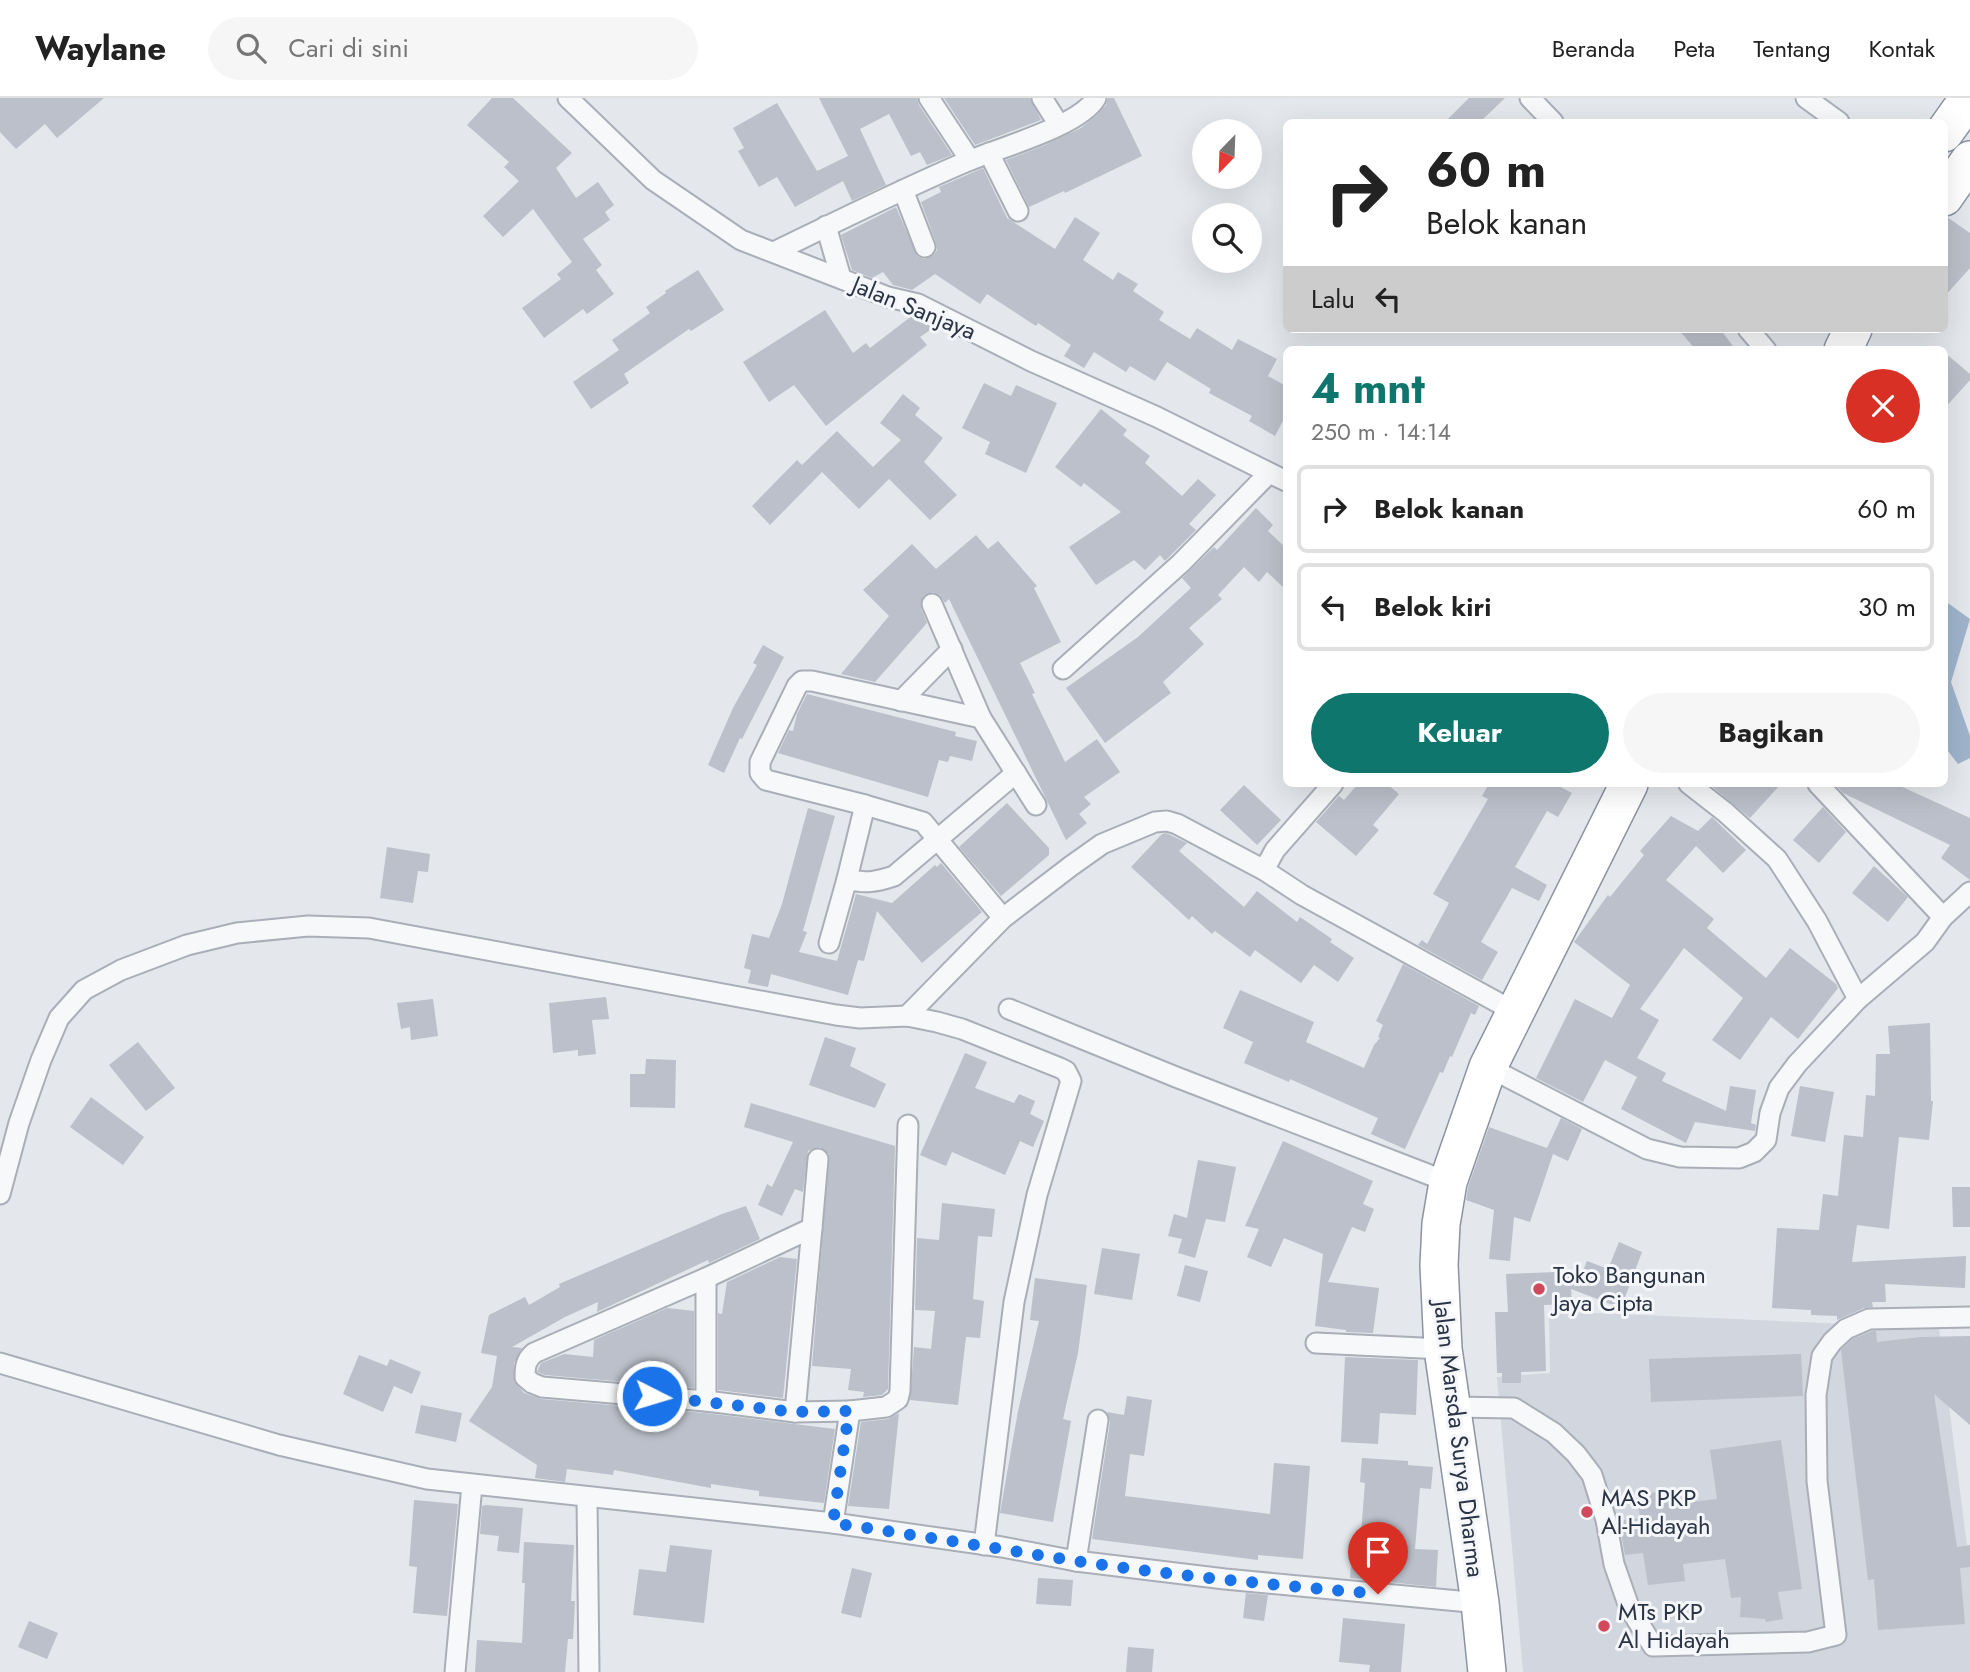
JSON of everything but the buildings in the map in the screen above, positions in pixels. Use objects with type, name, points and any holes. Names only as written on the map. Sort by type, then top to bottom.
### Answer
[{"type":"highway","points":[[1948,127],[1969,98]]},
{"type":"highway","points":[[1948,191],[1970,160]]},
{"type":"highway","name":"Jalan Marsda Surya Dharma","points":[[1487,1672],[1480,1603],[1443,1349],[1438,1265],[1441,1224],[1448,1182],[1488,1068],[1628,787]]},
{"type":"street","name":"Jalan Sanjaya","points":[[568,98],[653,180],[733,235],[888,297],[918,304],[1031,361],[1157,416],[1278,477]]},
{"type":"street","points":[[929,98],[970,160]]},
{"type":"street","points":[[1042,98],[1059,125]]},
{"type":"street","points":[[774,252],[970,160],[1059,125],[1092,105],[1096,98]]},
{"type":"street","points":[[1530,98],[1550,119]]},
{"type":"street","points":[[1806,98],[1835,119]]},
{"type":"street","points":[[989,153],[1018,211]]},
{"type":"street","points":[[904,190],[925,247]]},
{"type":"street","points":[[826,226],[841,278]]},
{"type":"street","points":[[1063,669],[1278,477]]},
{"type":"street","points":[[932,604],[981,718],[1036,805]]},
{"type":"street","points":[[901,701],[952,649]]},
{"type":"street","points":[[981,718],[803,681],[797,686],[760,762],[760,773],[766,780],[923,822],[1003,918]]},
{"type":"street","points":[[847,879],[865,883],[894,876],[1016,773]]},
{"type":"street","points":[[1264,870],[1275,850],[1330,787]]},
{"type":"street","points":[[1693,787],[1777,859],[1817,921],[1858,999]]},
{"type":"street","points":[[1821,787],[1943,917]]},
{"type":"street","points":[[829,943],[865,805]]},
{"type":"street","points":[[907,1016],[1003,918],[1102,844],[1155,821],[1177,824],[1264,870],[1302,895],[1517,1013]]},
{"type":"street","points":[[1488,1068],[1647,1149],[1680,1157],[1739,1158],[1754,1152],[1766,1140],[1770,1113],[1779,1088],[1797,1064],[1858,999],[1924,942],[1943,917],[1970,892]]},
{"type":"street","points":[[0,1194],[3,1163],[41,1060],[60,1018],[84,989],[121,970],[187,945],[237,933],[308,926],[369,928],[836,1015],[860,1018],[907,1016],[962,1029],[1048,1063],[1066,1072],[1071,1081],[1037,1195],[1014,1302],[984,1545]]},
{"type":"street","points":[[1009,1009],[1175,1077],[1448,1182]]},
{"type":"street","points":[[812,1228],[706,1278],[534,1353],[525,1367],[525,1377],[542,1387],[706,1401],[795,1412],[849,1411],[886,1406],[898,1399],[908,1125]]},
{"type":"street","points":[[795,1412],[818,1159]]},
{"type":"street","points":[[706,1278],[706,1401]]},
{"type":"street","points":[[1453,1407],[1514,1409],[1554,1433],[1576,1454],[1592,1475],[1606,1520],[1614,1564],[1629,1607],[1653,1646],[1808,1642],[1836,1634],[1817,1482],[1816,1395],[1822,1356],[1846,1328],[1869,1319],[1970,1317]]},
{"type":"street","points":[[1316,1343],[1443,1349]]},
{"type":"street","points":[[0,1363],[279,1445],[426,1479],[833,1523],[1076,1561],[1226,1579],[1480,1603]]},
{"type":"street","points":[[833,1523],[849,1411]]},
{"type":"street","points":[[1076,1561],[1098,1420]]},
{"type":"street","points":[[455,1672],[472,1485]]},
{"type":"street","points":[[587,1498],[589,1672]]},
{"type":"shaded area","points":[[1549,1311],[1939,1328],[1970,1569],[1970,1672],[1523,1672],[1497,1377],[1550,1373]]},
{"type":"water","points":[[1948,603],[1970,619],[1951,682],[1970,736],[1970,758],[1958,764],[1948,751]]},
{"type":"place","name":"Toko Bangunan Jaya Cipta","points":[[1539,1289]]},
{"type":"place","name":"MAS PKP Al-Hidayah","points":[[1587,1512]]},
{"type":"place","name":"MTs PKP Al Hidayah","points":[[1604,1626]]},
{"type":"route","points":[[652,1396],[795,1412],[849,1411],[833,1523],[1002,1547],[1076,1561],[1378,1594]]}]
